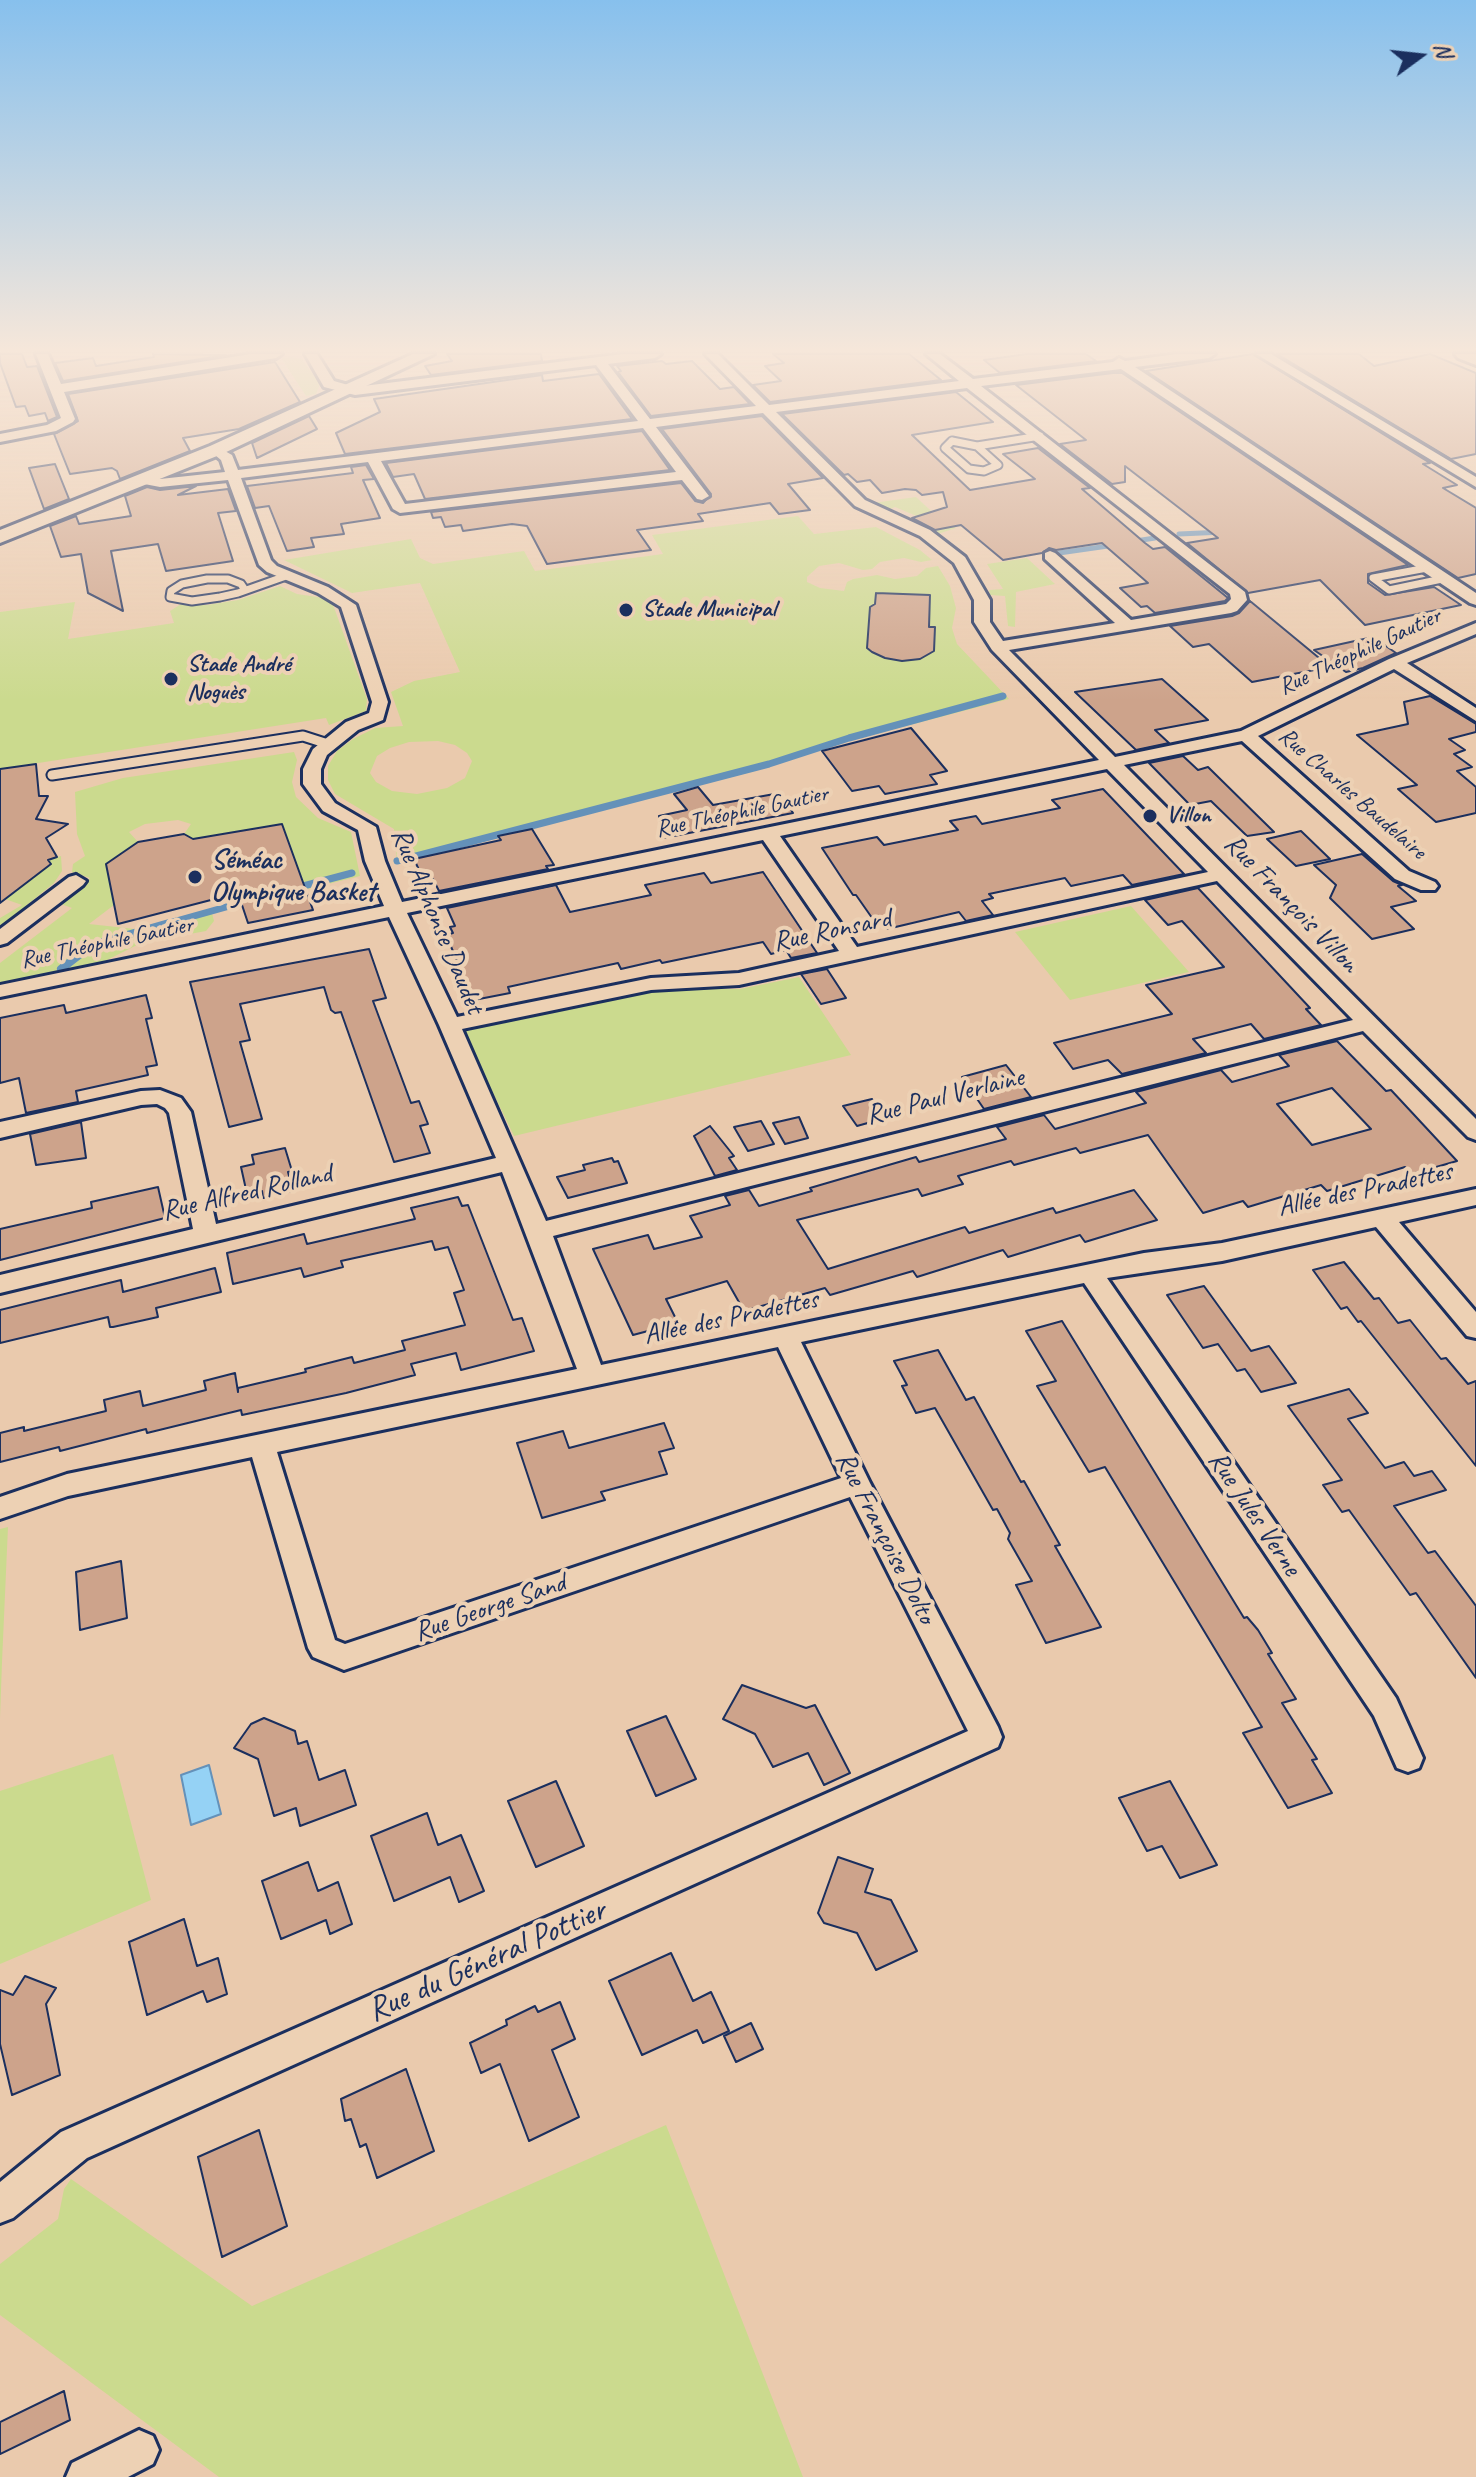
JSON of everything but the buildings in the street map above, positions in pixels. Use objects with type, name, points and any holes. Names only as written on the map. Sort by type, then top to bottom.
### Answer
[{"type":"street","points":[[0,537],[169,470]]},
{"type":"street","points":[[231,470],[264,562],[286,576],[323,590],[348,605],[380,702],[377,716],[352,726],[328,744]]},
{"type":"street","points":[[144,480],[160,483],[278,470]]},
{"type":"street","points":[[379,470],[400,509],[685,475]]},
{"type":"street","points":[[681,470],[702,496]]},
{"type":"street","points":[[827,470],[860,503],[875,513],[925,533],[960,560],[982,600],[982,622],[998,647],[1231,608],[1239,600],[1237,592],[1082,470]]},
{"type":"street","points":[[1280,470],[1476,600]]},
{"type":"street","points":[[1454,470],[1476,483]]},
{"type":"street","points":[[1050,556],[1127,625]]},
{"type":"street","name":"Rue Théophile Gautier","points":[[0,991],[1246,735],[1395,662],[1476,628]]},
{"type":"street","name":"Rue François Villon","points":[[998,647],[1476,1132]]},
{"type":"street","points":[[1395,662],[1476,716]]},
{"type":"street","name":"Rue Charles Baudelaire","points":[[1246,735],[1402,875],[1428,886]]},
{"type":"street","name":"Rue Alphonse Daudet","points":[[328,744],[312,769],[312,784],[329,807],[367,827],[375,861],[539,1231],[593,1377]]},
{"type":"street","points":[[768,833],[852,955]]},
{"type":"street","name":"Rue Ronsard","points":[[450,1025],[651,984],[739,979],[1223,874]]},
{"type":"street","points":[[0,939],[76,881]]},
{"type":"street","name":"Rue Paul Verlaine","points":[[539,1231],[1367,1023]]},
{"type":"street","points":[[0,1130],[141,1098],[160,1097],[173,1103],[180,1112],[206,1233]]},
{"type":"street","name":"Rue Alfred Rolland","points":[[0,1284],[508,1163]]},
{"type":"street","name":"Allée des Pradettes","points":[[0,1508],[67,1485],[1144,1262],[1222,1252],[1476,1197]]},
{"type":"street","points":[[1381,1217],[1476,1329]]},
{"type":"street","name":"Rue Jules Verne","points":[[1091,1274],[1385,1707],[1408,1758]]},
{"type":"street","name":"Rue Françoise Dolto","points":[[786,1337],[857,1484],[987,1737]]},
{"type":"street","name":"Rue George Sand","points":[[262,1445],[323,1648],[344,1657],[857,1484]]},
{"type":"street","name":"Rue du Général Pottier","points":[[0,2205],[74,2145],[987,1737]]},
{"type":"street","points":[[86,2477],[139,2450]]},
{"type":"lane","points":[[1427,568],[1373,578],[1389,590],[1442,579]]},
{"type":"lane","points":[[245,590],[241,584],[228,579],[207,579],[182,584],[171,591],[170,597],[192,601],[245,590],[286,576]]},
{"type":"lane","points":[[52,775],[303,736],[328,744]]},
{"type":"green space","points":[[916,497],[941,520],[946,519],[956,528],[938,534],[929,530],[938,525],[895,507],[888,510],[873,503]]},
{"type":"green space","points":[[798,516],[814,534],[876,527],[920,550],[932,560],[921,562],[904,558],[880,562],[872,569],[863,570],[839,563],[819,566],[807,577],[807,582],[820,588],[844,591],[847,582],[853,579],[877,575],[895,579],[917,576],[926,568],[938,566],[950,586],[956,608],[952,628],[957,644],[1009,699],[822,748],[755,771],[397,862],[394,829],[335,794],[328,780],[328,766],[337,751],[353,739],[375,728],[403,726],[391,692],[414,681],[460,672],[420,583],[352,593],[284,560],[411,539],[420,558],[433,564],[524,551],[535,571],[663,554],[652,535]],"holes":[[[438,741],[455,745],[472,761],[465,778],[447,788],[417,794],[392,791],[376,782],[370,773],[377,756],[390,748],[409,742]]]},
{"type":"green space","points":[[1027,558],[1055,584],[1016,592],[1015,627],[1008,626],[1005,596],[990,595],[989,590],[1003,589],[987,564]]},
{"type":"green space","name":"Stade André Noguès","points":[[280,586],[297,594],[331,599],[367,699],[366,711],[329,725],[326,718],[0,769],[0,612],[75,602],[68,639],[174,623],[170,611],[181,604],[207,605],[238,600]]},
{"type":"green space","points":[[294,752],[297,760],[292,782],[296,797],[318,818],[351,832],[360,876],[260,901],[184,834],[191,824],[178,820],[145,824],[129,832],[138,842],[106,864],[114,905],[89,924],[135,929],[211,909],[214,921],[206,931],[141,943],[99,964],[0,985],[0,963],[72,908],[58,903],[90,878],[72,872],[73,864],[85,856],[77,834],[75,792],[123,778]]},
{"type":"green space","points":[[61,856],[62,871],[54,883],[0,927],[0,918],[22,905],[5,899],[23,875],[51,866],[48,860]]},
{"type":"green space","points":[[1131,906],[1189,972],[1070,1000],[1015,932]]},
{"type":"green space","points":[[799,977],[851,1055],[514,1136],[463,1031],[651,989],[740,989]]},
{"type":"green space","points":[[8,1527],[2,1662],[0,1718],[0,1529]]},
{"type":"green space","points":[[113,1754],[151,1900],[0,1964],[0,1791]]},
{"type":"green space","points":[[666,2125],[803,2477],[219,2477],[0,2315],[0,2264],[58,2219],[64,2189],[71,2179],[252,2306]]},
{"type":"water","points":[[209,1765],[221,1814],[191,1825],[181,1775]]},
{"type":"waterway","points":[[1179,534],[1224,532]]},
{"type":"waterway","points":[[1129,542],[1155,538]]},
{"type":"waterway","points":[[1059,553],[1115,545]]},
{"type":"waterway","points":[[397,861],[769,764],[849,738],[1003,696]]},
{"type":"waterway","points":[[292,889],[352,873]]},
{"type":"waterway","points":[[162,925],[251,900]]},
{"type":"waterway","points":[[162,925],[169,923]]},
{"type":"waterway","points":[[61,969],[92,945],[162,925]]},
{"type":"place","name":"Stade Municipal","points":[[626,610]]},
{"type":"place","name":"Stade André Noguès","points":[[171,679]]},
{"type":"place","name":"Villon","points":[[1150,816]]},
{"type":"place","name":"Séméac Olympique Basket","points":[[195,877]]}]
